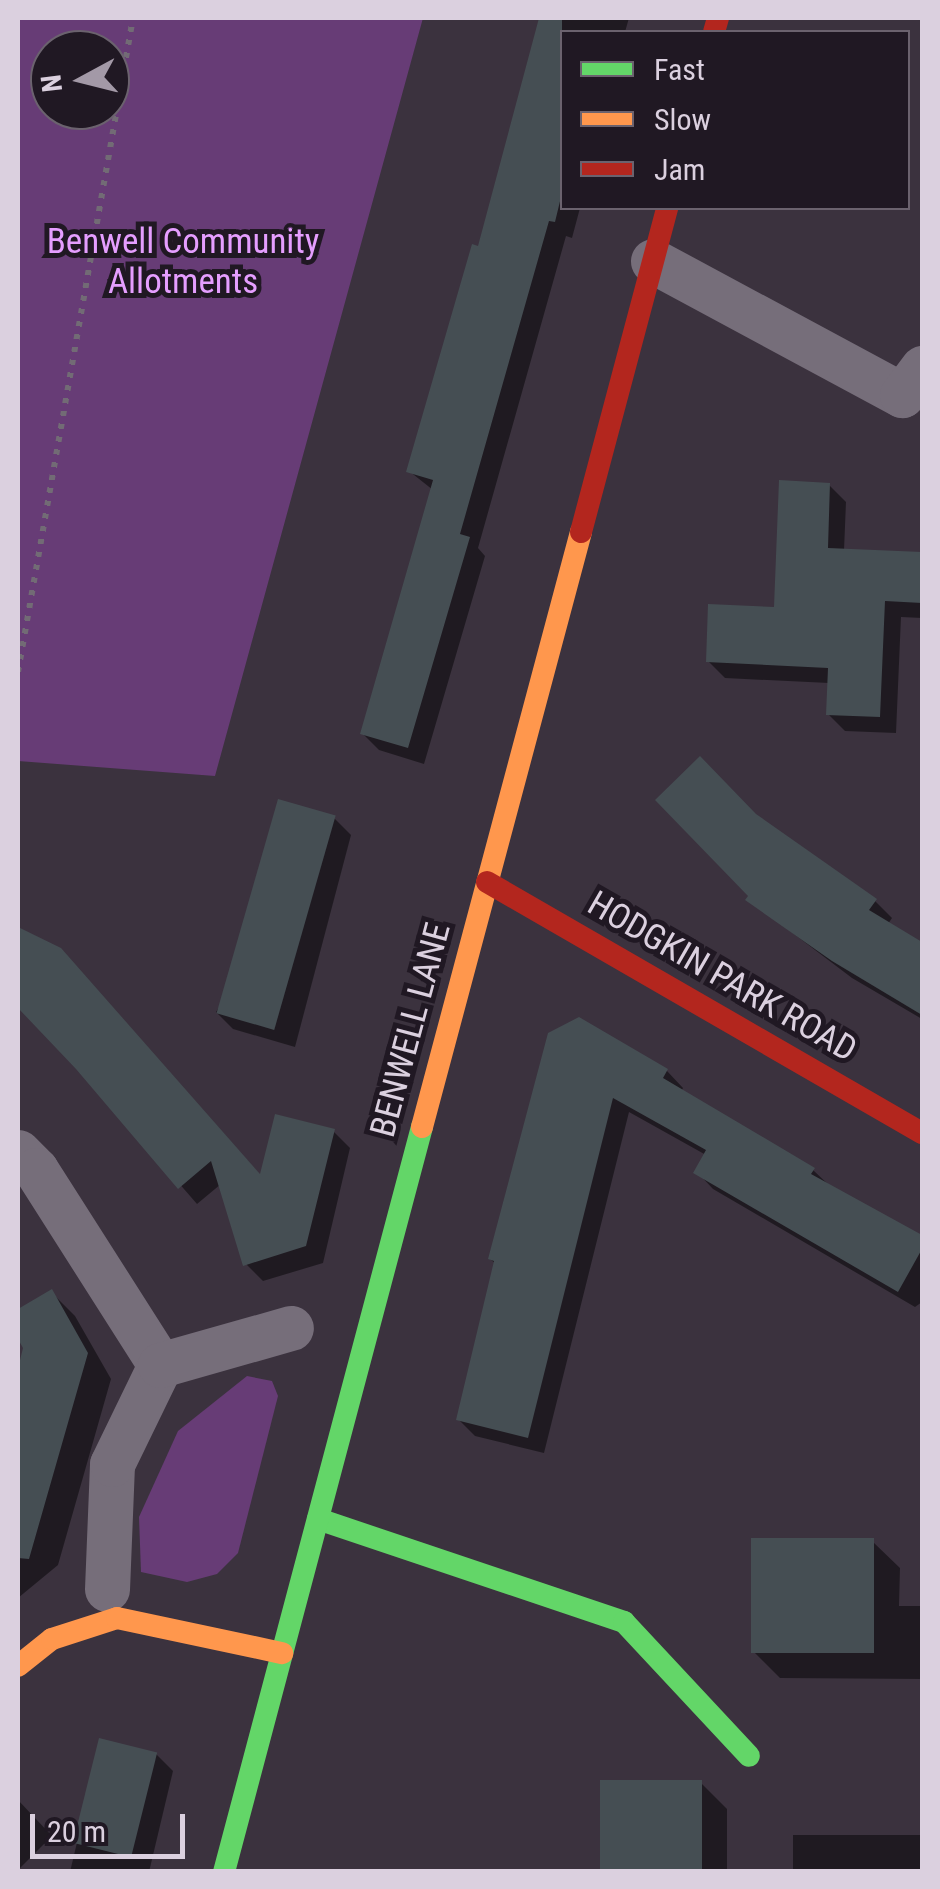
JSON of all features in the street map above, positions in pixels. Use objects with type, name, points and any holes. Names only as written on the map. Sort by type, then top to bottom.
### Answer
[{"type":"main road","name":"BENWELL LANE","points":[[224,1872],[667,210]]},
{"type":"main road","name":"HODGKIN PARK ROAD","points":[[487,882],[922,1133]]},
{"type":"main road","points":[[318,1518],[624,1622],[749,1756]]},
{"type":"main road","points":[[18,1666],[52,1638],[117,1618],[282,1654]]},
{"type":"street","points":[[653,262],[902,395],[922,368]]},
{"type":"street","points":[[18,1152],[36,1170],[160,1365]]},
{"type":"street","points":[[107,1589],[112,1464],[160,1365],[291,1328]]},
{"type":"path","points":[[18,672],[133,18]]},
{"type":"green space","name":"Benwell Community Allotments","points":[[18,18],[423,18],[215,776],[18,761]]},
{"type":"green space","points":[[247,1376],[272,1381],[278,1396],[238,1553],[217,1574],[187,1582],[141,1572],[139,1517],[178,1431]]},
{"type":"building","points":[[539,18],[562,18],[560,201],[555,222],[549,221],[460,534],[470,537],[408,748],[360,734],[433,480],[406,472],[472,244],[478,246]]},
{"type":"building","points":[[779,480],[830,483],[828,548],[922,552],[922,603],[885,601],[880,717],[826,715],[828,668],[706,662],[708,604],[774,607]]},
{"type":"building","points":[[700,756],[756,814],[877,899],[869,910],[922,942],[922,1015],[832,961],[745,900],[748,896],[655,800]]},
{"type":"building","points":[[278,799],[336,816],[274,1030],[217,1013]]},
{"type":"building","points":[[18,927],[61,948],[260,1174],[275,1114],[335,1129],[306,1246],[243,1266],[211,1161],[178,1189],[76,1069],[18,1008]]},
{"type":"building","points":[[579,1017],[668,1069],[663,1078],[815,1168],[811,1174],[922,1235],[922,1249],[898,1292],[693,1173],[706,1150],[613,1098],[528,1438],[456,1420],[494,1261],[488,1259],[548,1033]]},
{"type":"building","points":[[52,1289],[88,1353],[29,1559],[18,1558],[18,1368],[23,1348],[18,1339],[18,1309]]},
{"type":"building","points":[[751,1538],[874,1538],[874,1653],[751,1653]]},
{"type":"building","points":[[99,1738],[157,1753],[131,1857],[73,1843]]},
{"type":"building","points":[[600,1780],[702,1780],[702,1872],[600,1872]]},
{"type":"traffic: fast","points":[[224,1872],[422,1127]]},
{"type":"traffic: fast","points":[[318,1519],[624,1622],[749,1756]]},
{"type":"traffic: slow","points":[[422,1127],[581,532]]},
{"type":"traffic: slow","points":[[18,1666],[52,1639],[117,1618],[282,1653]]},
{"type":"traffic: jam","points":[[715,30],[718,18]]},
{"type":"traffic: jam","points":[[581,532],[666,210]]},
{"type":"traffic: jam","points":[[487,882],[922,1133]]}]
